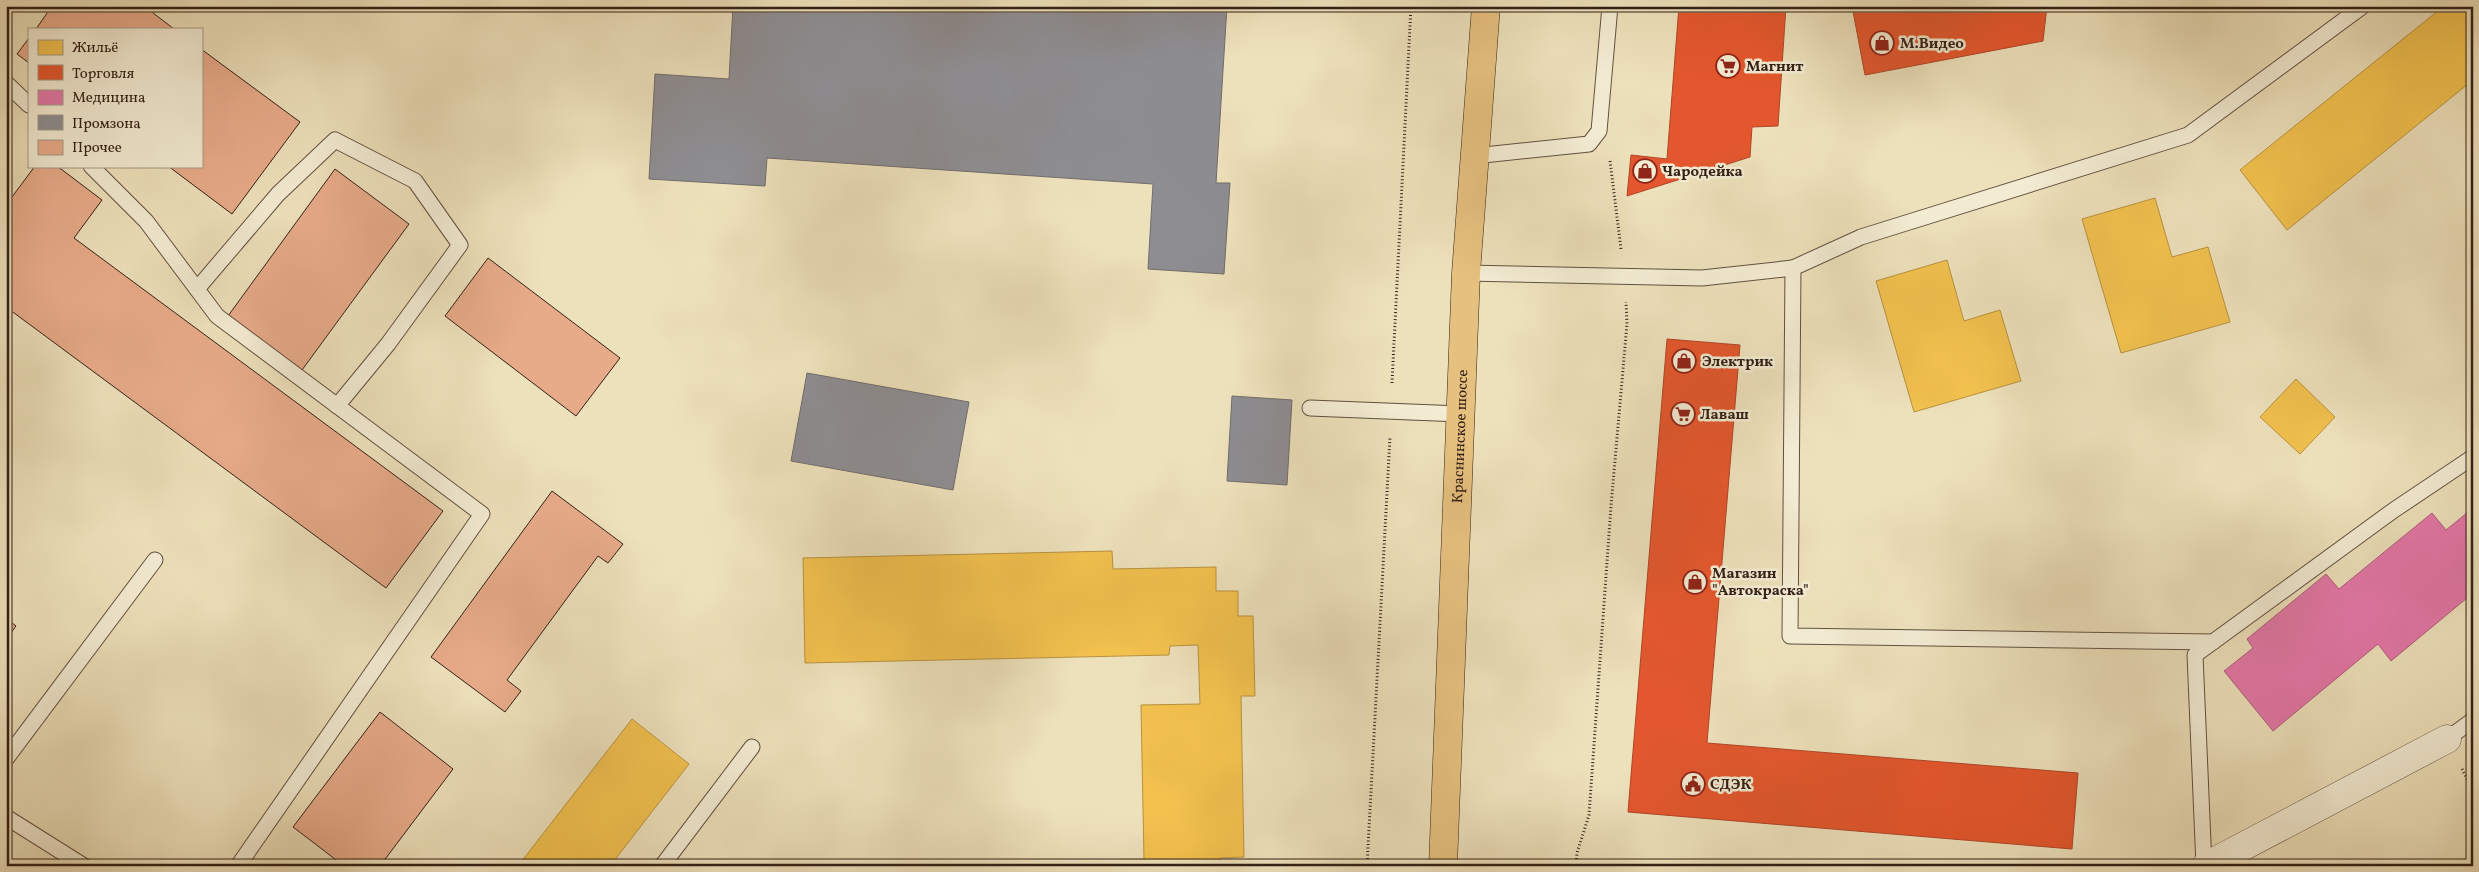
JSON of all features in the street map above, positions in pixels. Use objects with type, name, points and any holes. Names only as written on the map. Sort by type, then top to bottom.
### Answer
[{"type":"main road","name":"Краснинское шоссе","points":[[1443,866],[1466,273],[1486,6]]},
{"type":"street","points":[[2205,866],[2447,739]]},
{"type":"lane","points":[[1474,156],[1589,144],[1599,131],[1610,6]]},
{"type":"lane","points":[[1466,273],[1702,278],[1792,268],[1861,237],[2188,136],[2363,6]]},
{"type":"lane","points":[[6,83],[28,104]]},
{"type":"lane","points":[[197,289],[278,194],[335,140],[415,180],[460,245],[388,344],[338,406]]},
{"type":"lane","points":[[93,168],[146,220],[217,316],[482,514],[238,866]]},
{"type":"lane","points":[[1792,268],[1790,636],[2213,642]]},
{"type":"lane","points":[[1310,408],[1461,414]]},
{"type":"lane","points":[[2205,866],[2195,655],[2394,510],[2473,457]]},
{"type":"lane","points":[[6,758],[155,560]]},
{"type":"lane","points":[[2447,739],[2473,720]]},
{"type":"lane","points":[[662,866],[752,747]]},
{"type":"lane","points":[[6,817],[84,866]]},
{"type":"path","points":[[1367,866],[1411,6]]},
{"type":"path","points":[[1576,866],[1577,853],[1589,815],[1611,506],[1627,324],[1625,277],[1612,166],[1599,131]]},
{"type":"building: Жильё","points":[[2444,6],[2473,6],[2473,80],[2287,230],[2240,170]]},
{"type":"building: Жильё","points":[[2155,198],[2172,257],[2208,247],[2230,322],[2121,353],[2082,219]]},
{"type":"building: Жильё","points":[[1947,260],[1964,321],[2000,310],[2021,381],[1914,412],[1876,281]]},
{"type":"building: Жильё","points":[[2296,379],[2335,417],[2300,454],[2260,417]]},
{"type":"building: Жильё","points":[[1112,551],[1113,569],[1216,567],[1216,591],[1238,591],[1238,616],[1253,616],[1255,696],[1241,696],[1244,857],[1220,858],[1220,866],[1120,866],[1120,860],[1144,860],[1141,705],[1200,704],[1198,645],[1170,646],[1169,655],[805,663],[803,558]]},
{"type":"building: Жильё","points":[[632,719],[689,764],[610,866],[518,866]]},
{"type":"building: Торговля","name":"Магнит","points":[[1679,6],[1786,6],[1778,126],[1752,127],[1750,157],[1627,196],[1631,155],[1667,159]]},
{"type":"building: Торговля","points":[[1852,6],[2047,6],[2043,41],[1865,75]]},
{"type":"building: Торговля","points":[[1667,339],[1740,345],[1707,743],[2078,773],[2072,849],[1628,812]]},
{"type":"building: Медицина","points":[[2473,508],[2473,593],[2391,661],[2378,644],[2273,731],[2224,671],[2253,648],[2247,639],[2326,574],[2339,589],[2432,513],[2446,530]]},
{"type":"building: Промзона","points":[[733,6],[1227,6],[1216,183],[1230,183],[1224,274],[1148,269],[1153,184],[767,158],[765,186],[649,179],[655,74],[729,79]]},
{"type":"building: Промзона","points":[[807,373],[969,402],[953,490],[791,461]]},
{"type":"building: Промзона","points":[[1232,396],[1292,400],[1287,485],[1227,481]]},
{"type":"building: Прочее","points":[[52,6],[144,6],[173,28],[37,28]]},
{"type":"building: Прочее","points":[[28,39],[28,62],[17,54]]},
{"type":"building: Прочее","points":[[202,50],[300,122],[232,214],[171,168],[202,168]]},
{"type":"building: Прочее","points":[[34,168],[60,168],[102,200],[74,238],[443,511],[386,588],[6,307],[6,205]]},
{"type":"building: Прочее","points":[[335,169],[409,224],[302,370],[228,316]]},
{"type":"building: Прочее","points":[[488,258],[620,358],[576,416],[445,316]]},
{"type":"building: Прочее","points":[[552,491],[623,544],[608,563],[598,556],[507,680],[521,691],[505,712],[431,657]]},
{"type":"building: Прочее","points":[[6,618],[16,626],[6,640]]},
{"type":"building: Прочее","points":[[380,712],[453,769],[380,866],[344,866],[293,827]]},
{"type":"place","name":"М.Видео","points":[[1882,43]]},
{"type":"place","name":"Магнит","points":[[1728,66]]},
{"type":"place","name":"Чародейка","points":[[1645,171]]},
{"type":"place","name":"Электрик","points":[[1684,361]]},
{"type":"place","name":"Лаваш","points":[[1683,414]]},
{"type":"place","name":"Магазин \"Автокраска\"","points":[[1695,582]]},
{"type":"place","name":"СДЭК","points":[[1693,784]]}]
